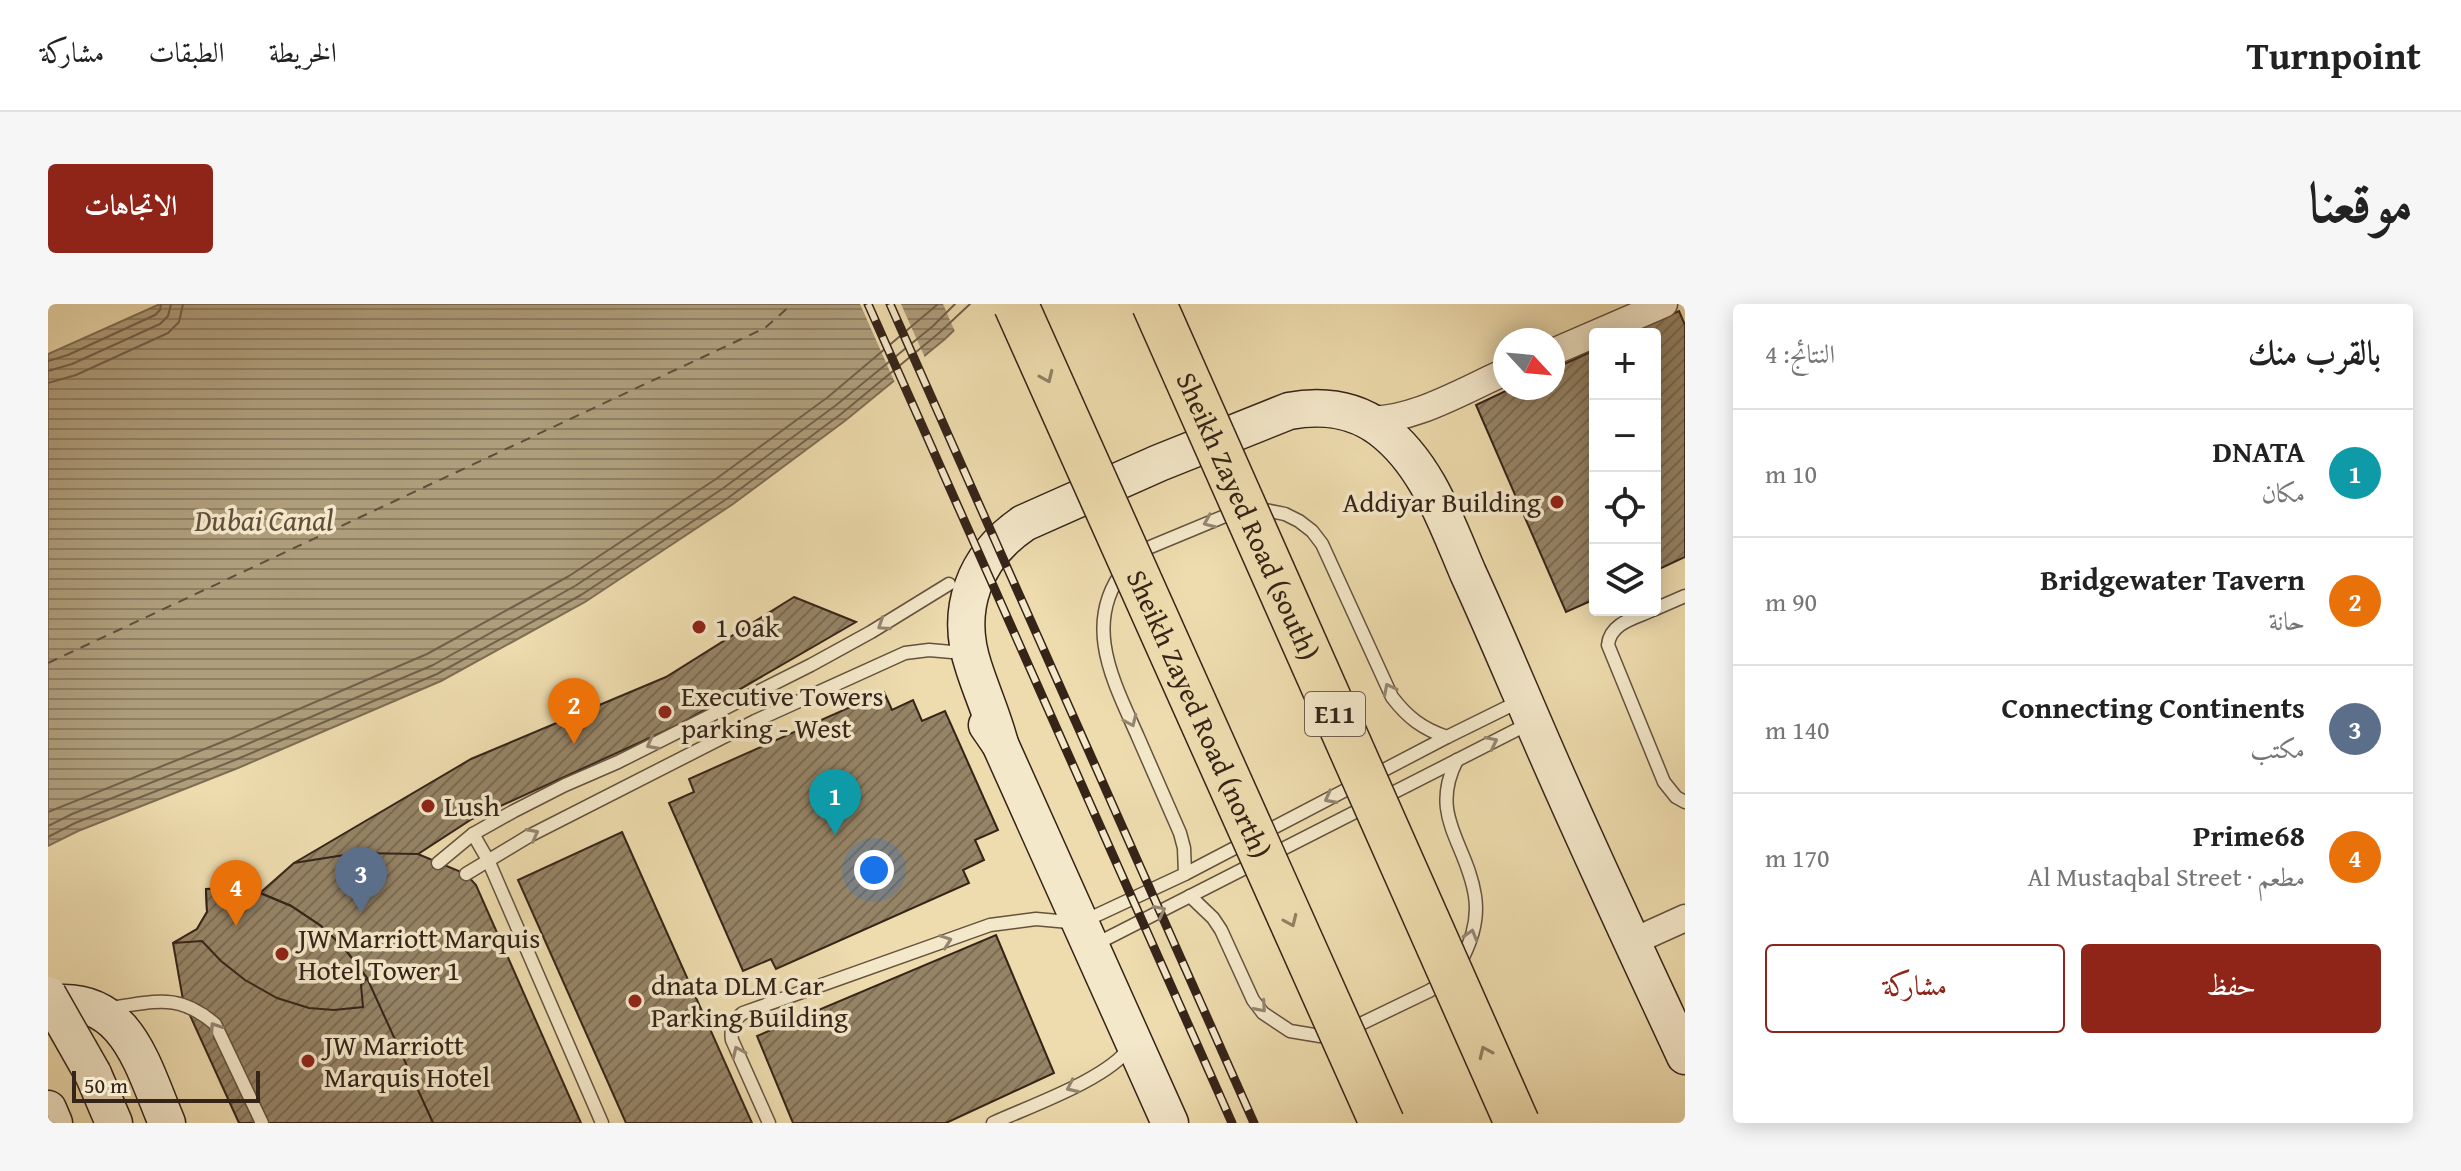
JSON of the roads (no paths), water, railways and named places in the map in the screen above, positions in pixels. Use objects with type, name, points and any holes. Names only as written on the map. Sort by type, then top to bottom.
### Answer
[{"type":"highway","name":"Sheikh Zayed Road (south)","points":[[1154,304],[1517,1123]]},
{"type":"highway","name":"Sheikh Zayed Road (north)","points":[[1016,305],[1382,1123]]},
{"type":"street","points":[[1565,347],[1664,304]]},
{"type":"street","points":[[1000,744],[973,666],[967,626],[968,601],[979,570],[998,544],[1024,523],[1159,463],[1289,411],[1328,407],[1382,418],[1493,376]]},
{"type":"street","points":[[1170,1123],[1000,744],[978,708],[952,652],[945,601],[955,567],[974,538],[1002,517],[1281,390],[1317,383],[1353,388],[1385,404],[1382,429],[1429,485],[1685,1056]]},
{"type":"street","points":[[1632,942],[1685,918]]},
{"type":"street","points":[[48,995],[93,1074],[114,1123]]},
{"type":"street","points":[[48,1004],[73,1002],[98,1009],[116,1021],[129,1038],[167,1123]]},
{"type":"street","points":[[48,1109],[54,1123]]},
{"type":"lane","points":[[1185,874],[1180,833],[1106,658],[1104,621],[1107,603],[1122,572],[1143,550],[1242,510],[1269,509],[1299,521],[1322,544],[1392,697],[1415,723],[1447,737]]},
{"type":"lane","points":[[438,863],[473,834],[539,798],[618,762],[846,646],[949,584]]},
{"type":"lane","points":[[1661,607],[1685,596]]},
{"type":"lane","points":[[1640,616],[1618,626],[1610,634],[1608,645],[1664,782],[1676,797],[1685,802]]},
{"type":"lane","points":[[466,874],[529,836],[755,721],[905,653],[929,650],[952,652]]},
{"type":"lane","points":[[1086,935],[1185,874],[1447,737],[1529,710]]},
{"type":"lane","points":[[769,1123],[732,1040],[731,1028],[743,1013],[990,925],[1036,919],[1086,935],[1190,896],[1457,760],[1529,710]]},
{"type":"lane","points":[[681,730],[692,753]]},
{"type":"lane","points":[[1190,896],[1221,930],[1253,1000],[1263,1013],[1290,1031],[1306,1035],[1346,1031],[1429,991],[1446,981],[1458,967],[1473,935],[1476,917],[1472,882],[1446,806],[1449,775],[1457,760]]},
{"type":"lane","points":[[473,834],[488,860],[602,1123]]},
{"type":"lane","points":[[98,1009],[176,1001],[204,1014],[215,1024],[262,1123]]},
{"type":"lane","points":[[993,1123],[1101,1073],[1120,1060],[1134,1041]]},
{"type":"water","name":"Dubai Canal","points":[[160,304],[981,304],[945,339],[846,420],[733,504],[585,602],[441,681],[48,846],[48,354]]},
{"type":"railway","points":[[868,304],[1232,1123]]},
{"type":"railway","points":[[890,304],[1254,1123]]},
{"type":"place","name":"Addiyar Building","points":[[1557,502]]},
{"type":"place","name":"1 Oak","points":[[699,627]]},
{"type":"place","name":"Executive Towers parking - West","points":[[665,712]]},
{"type":"place","name":"Bridgewater Tavern","points":[[574,744]]},
{"type":"place","name":"Lush","points":[[428,806]]},
{"type":"place","name":"DNATA","points":[[835,835]]},
{"type":"place","name":"Connecting Continents","points":[[361,913]]},
{"type":"place","name":"Prime68","points":[[236,926]]},
{"type":"place","name":"JW Marriott Marquis Hotel Tower 1","points":[[282,954]]},
{"type":"place","name":"dnata DLM Car Parking Building","points":[[635,1001]]},
{"type":"place","name":"JW Marriott Marquis Hotel","points":[[308,1061]]}]
